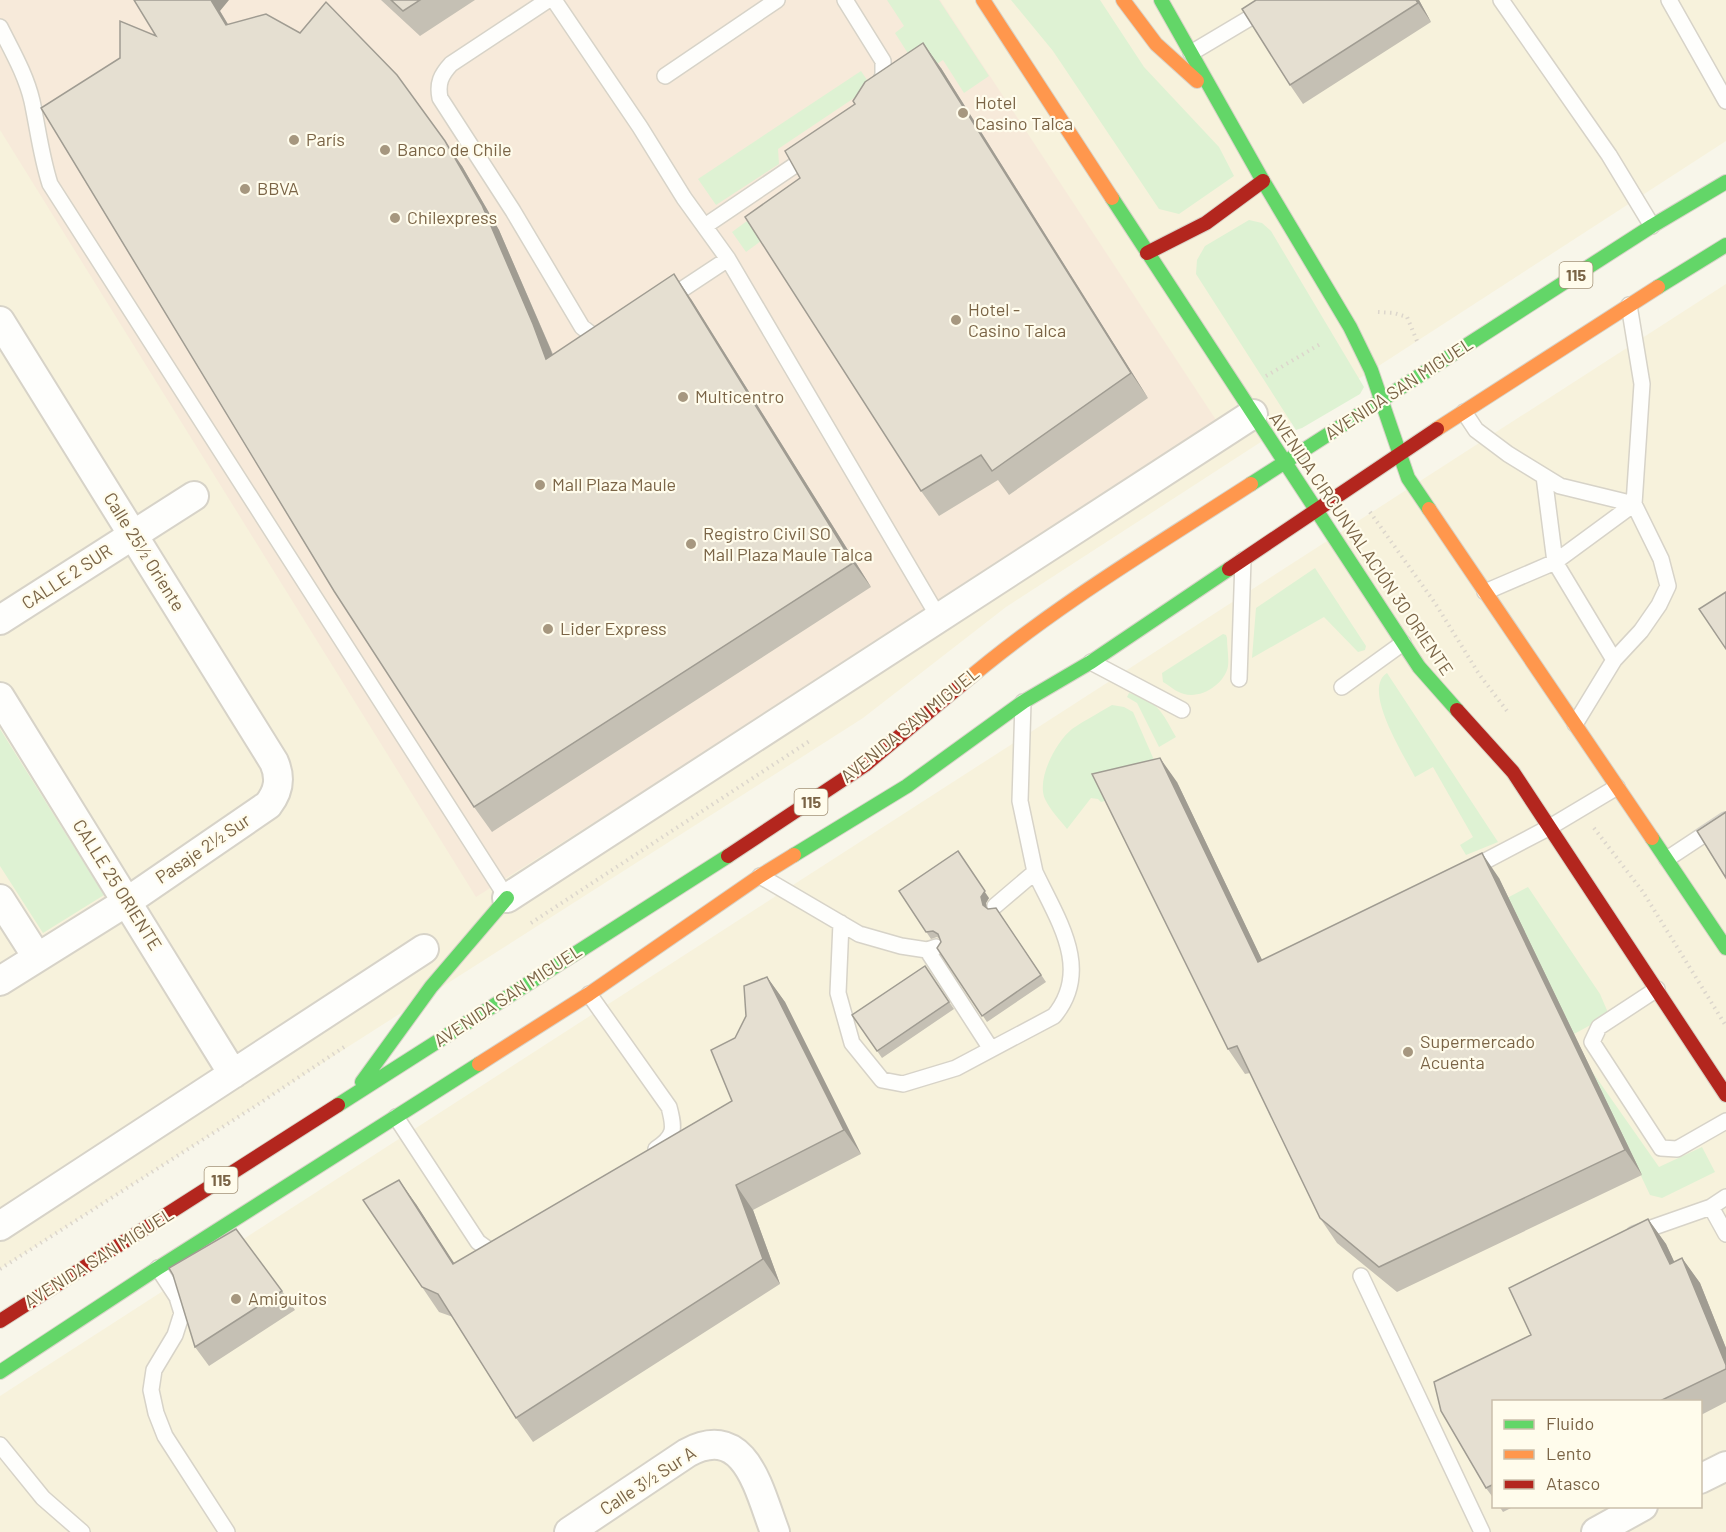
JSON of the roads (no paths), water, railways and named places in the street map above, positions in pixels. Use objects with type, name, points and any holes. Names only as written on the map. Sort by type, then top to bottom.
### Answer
[{"type":"main road","name":"AVENIDA CIRCUNVALACIÓN 30 ORIENTE","points":[[983,0],[1403,643],[1437,690],[1493,746],[1550,827],[1726,1095]]},
{"type":"main road","points":[[1123,0],[1153,41],[1175,64],[1213,92]]},
{"type":"main road","points":[[1161,0],[1263,181],[1350,327],[1371,370],[1408,478],[1726,948]]},
{"type":"main road","points":[[1147,253],[1206,223],[1263,181]]},
{"type":"main road","name":"AVENIDA SAN MIGUEL","points":[[0,1321],[829,790],[901,736],[968,678],[1034,626],[1382,399],[1652,226],[1726,182]]},
{"type":"main road","name":"115","points":[[0,1372],[158,1268],[589,994],[760,876],[907,786],[1023,702],[1091,662],[1401,453],[1726,245]]},
{"type":"main road","points":[[353,1096],[428,991],[482,924],[507,898]]},
{"type":"street","name":"Calle 25½ Oriente","points":[[0,321],[9,356],[134,534],[274,762],[279,778],[278,787]]},
{"type":"street","points":[[507,898],[1253,414]]},
{"type":"street","name":"CALLE 2 SUR","points":[[0,620],[194,496]]},
{"type":"street","name":"CALLE 25 ORIENTE","points":[[0,697],[233,1074]]},
{"type":"street","name":"Pasaje 2½ Sur","points":[[0,981],[128,901],[268,805],[278,787]]},
{"type":"street","points":[[0,899],[37,957]]},
{"type":"street","points":[[0,1226],[424,949]]},
{"type":"street","name":"Calle 3½ Sur A","points":[[570,1532],[698,1447],[708,1444],[730,1448],[746,1461],[775,1532]]},
{"type":"street","points":[[1596,1532],[1639,1508]]},
{"type":"lane","points":[[548,0],[451,64],[442,74],[438,87],[440,98],[513,211],[582,327],[591,334],[603,337],[612,337],[622,330]]},
{"type":"lane","points":[[554,0],[640,127],[684,198],[728,259],[939,618]]},
{"type":"lane","points":[[665,76],[777,0]]},
{"type":"lane","points":[[845,0],[883,61],[883,75],[874,98]]},
{"type":"lane","points":[[1191,53],[1280,0]]},
{"type":"lane","points":[[1501,0],[1609,155],[1652,226]]},
{"type":"lane","points":[[1669,0],[1726,101]]},
{"type":"lane","points":[[0,27],[18,63],[32,99],[43,161],[51,184],[507,898]]},
{"type":"lane","points":[[705,226],[823,146]]},
{"type":"lane","points":[[651,311],[728,259]]},
{"type":"lane","points":[[1575,724],[1614,660],[1641,631],[1659,605],[1668,586],[1660,559],[1634,504],[1642,384],[1629,305]]},
{"type":"lane","points":[[1464,412],[1476,430],[1560,486],[1634,504]]},
{"type":"lane","points":[[1544,476],[1555,562],[1614,660]]},
{"type":"lane","points":[[1485,592],[1555,562],[1634,504]]},
{"type":"lane","points":[[1239,679],[1243,560]]},
{"type":"lane","points":[[1342,687],[1403,643]]},
{"type":"lane","points":[[1091,662],[1182,710]]},
{"type":"lane","points":[[841,923],[838,993],[852,1043],[882,1080],[903,1084],[956,1068],[1054,1016],[1065,1003],[1073,975],[1071,952],[1035,872],[1020,801],[1023,702]]},
{"type":"lane","points":[[1454,877],[1550,827],[1617,787]]},
{"type":"lane","points":[[1666,859],[1726,820]]},
{"type":"lane","points":[[995,906],[1035,872]]},
{"type":"lane","points":[[760,876],[859,934],[901,946],[931,948],[991,1049]]},
{"type":"lane","points":[[1657,989],[1599,1028],[1592,1042],[1661,1148],[1677,1149],[1726,1121]]},
{"type":"lane","points":[[589,994],[669,1107],[673,1124],[668,1141],[639,1160]]},
{"type":"lane","points":[[396,1117],[478,1242],[492,1252],[511,1246],[520,1240]]},
{"type":"lane","points":[[1621,1239],[1710,1207],[1726,1197]]},
{"type":"lane","points":[[1710,1207],[1726,1234]]},
{"type":"lane","points":[[158,1268],[177,1297],[182,1313],[175,1335],[154,1370],[151,1390],[156,1413],[165,1436],[227,1532]]},
{"type":"lane","points":[[1361,1276],[1482,1532]]},
{"type":"lane","points":[[0,1445],[43,1498],[82,1532]]},
{"type":"place","name":"Hotel Casino Talca","points":[[963,113]]},
{"type":"place","name":"París","points":[[294,140]]},
{"type":"place","name":"Banco de Chile","points":[[385,150]]},
{"type":"place","name":"BBVA","points":[[245,189]]},
{"type":"place","name":"Chilexpress","points":[[395,218]]},
{"type":"place","name":"Hotel - Casino Talca","points":[[956,320]]},
{"type":"place","name":"Multicentro","points":[[683,397]]},
{"type":"place","name":"Mall Plaza Maule","points":[[540,485]]},
{"type":"place","name":"Registro Civil SO Mall Plaza Maule Talca","points":[[691,544]]},
{"type":"place","name":"Lider Express","points":[[548,629]]},
{"type":"place","name":"Supermercado Acuenta","points":[[1408,1052]]},
{"type":"place","name":"Amiguitos","points":[[236,1299]]}]
